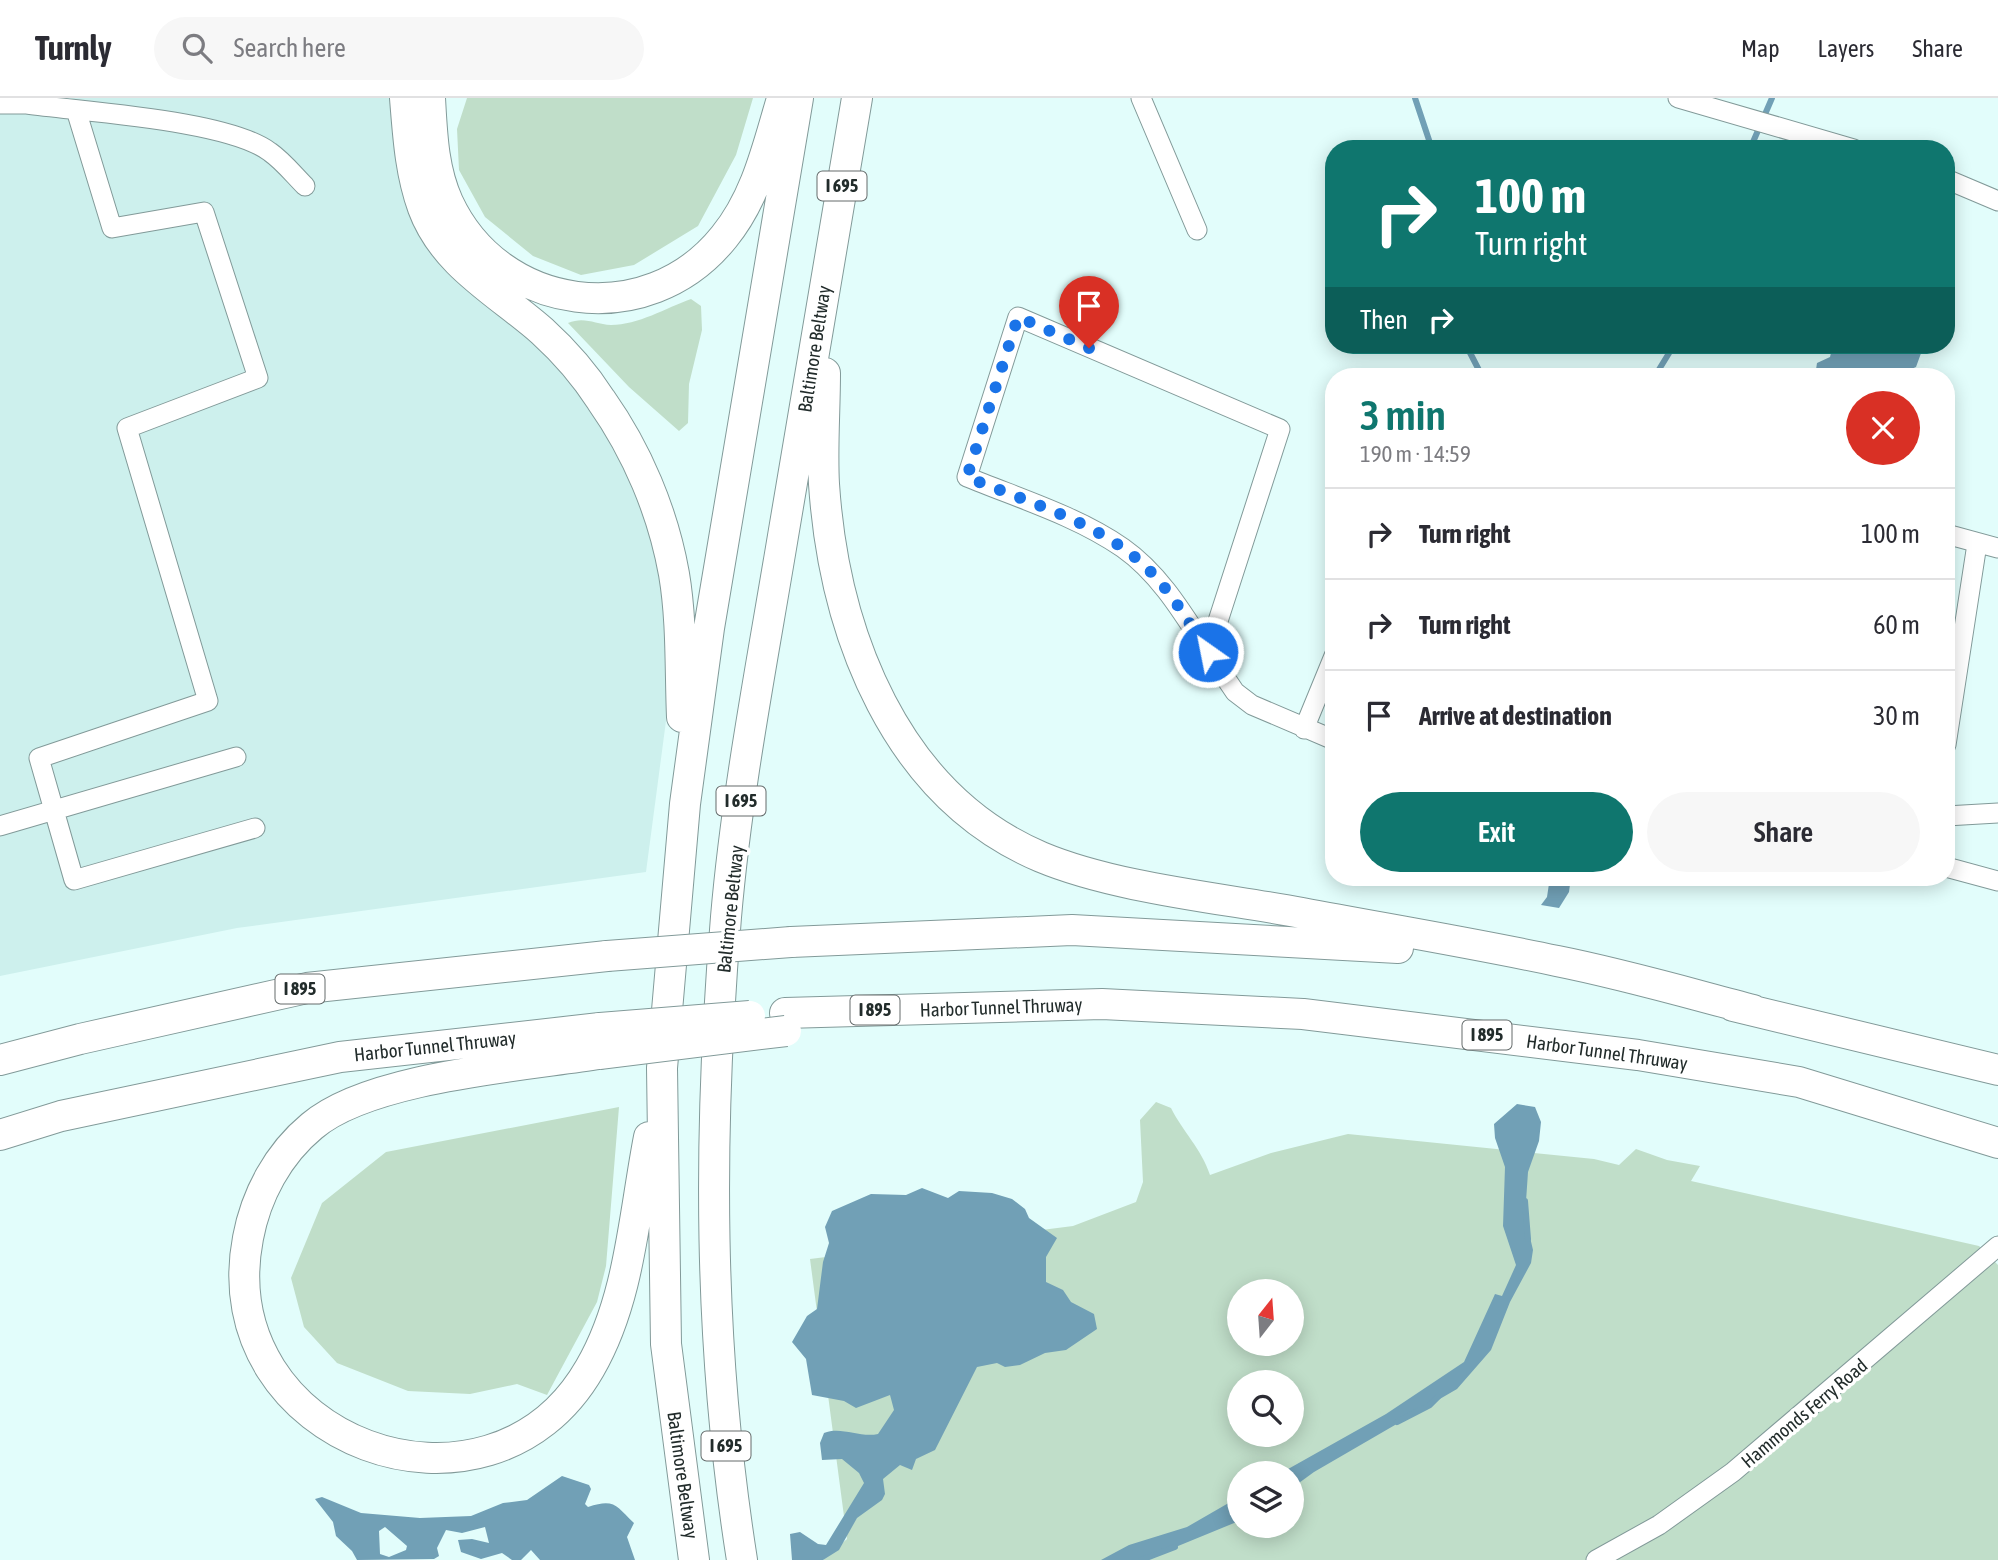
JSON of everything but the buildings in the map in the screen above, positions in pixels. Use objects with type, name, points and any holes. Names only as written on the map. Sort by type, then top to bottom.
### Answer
[{"type":"highway","points":[[405,98],[410,159],[416,186],[422,207],[440,241],[457,262],[543,332],[568,357],[601,399],[635,455],[658,513],[674,575],[685,804]]},
{"type":"highway","points":[[434,106],[435,166],[449,205],[474,241],[506,271],[525,281],[567,297],[592,299],[643,292],[667,282],[704,257],[723,239],[747,203],[783,98]]},
{"type":"highway","name":"Baltimore Beltway","points":[[694,1560],[666,1344],[662,1068],[685,804],[713,602],[798,98]]},
{"type":"highway","name":"Baltimore Beltway","points":[[743,1560],[729,1471],[716,1332],[715,1112],[726,916],[746,763],[857,98]]},
{"type":"highway","points":[[826,275],[824,482],[840,592],[880,699],[911,755],[940,790],[971,817],[1007,841],[1088,873],[1560,961],[1753,1010]]},
{"type":"highway","name":"I 895","points":[[0,1060],[80,1039],[307,988],[607,956],[791,942],[1072,930],[1396,947],[1753,1010],[1998,1070]]},
{"type":"highway","name":"Harbor Tunnel Thruway","points":[[0,1135],[61,1116],[340,1057],[600,1041],[785,1022],[964,1008],[1102,1004],[1303,1014],[1639,1055],[1798,1082],[1998,1143]]},
{"type":"highway","points":[[600,1041],[408,1084],[352,1102],[313,1125],[284,1156],[263,1188],[250,1225],[244,1260],[244,1291],[250,1324],[263,1355],[286,1390],[313,1417],[370,1449],[436,1458],[468,1455],[523,1435],[569,1397],[600,1349],[618,1300],[630,1248],[662,1068]]},
{"type":"street","points":[[1141,98],[1197,230]]},
{"type":"street","points":[[1678,98],[1823,140]]},
{"type":"street","points":[[0,104],[76,110],[196,126],[241,138],[269,151],[305,186]]},
{"type":"street","points":[[76,110],[112,229],[204,212],[258,378],[127,428],[208,701],[39,758],[74,880],[255,828]]},
{"type":"street","points":[[1955,183],[1998,201]]},
{"type":"street","points":[[1208,652],[1280,429],[1018,317],[967,477],[1083,525],[1124,548],[1152,573],[1176,603],[1208,652],[1235,692],[1252,705],[1325,737]]},
{"type":"street","points":[[1955,537],[1998,548]]},
{"type":"street","points":[[1955,687],[1977,544]]},
{"type":"street","points":[[1304,729],[1325,678]]},
{"type":"street","points":[[0,827],[236,757]]},
{"type":"street","points":[[1955,816],[1998,814]]},
{"type":"street","points":[[1955,869],[1998,881]]},
{"type":"street","name":"Hammonds Ferry Road","points":[[1596,1560],[1659,1525],[1733,1472],[1998,1247]]},
{"type":"shaded area","points":[[0,98],[393,98],[626,459],[665,575],[670,638],[666,721],[646,872],[237,928],[0,976]]},
{"type":"shaded area","points":[[1831,354],[1921,354],[1914,368],[1816,368],[1817,363]]},
{"type":"shaded area","points":[[1549,886],[1570,886],[1559,908],[1541,905],[1547,897]]},
{"type":"shaded area","points":[[1517,1104],[1535,1107],[1541,1122],[1539,1141],[1528,1172],[1525,1216],[1533,1250],[1531,1263],[1510,1302],[1491,1350],[1457,1389],[1304,1479],[1302,1461],[1386,1414],[1464,1362],[1495,1294],[1502,1296],[1516,1265],[1503,1226],[1505,1167],[1495,1138],[1494,1124]]},
{"type":"shaded area","points":[[922,1188],[948,1198],[959,1191],[992,1193],[1012,1199],[1025,1209],[1029,1218],[1057,1238],[1046,1257],[1046,1282],[1063,1290],[1071,1302],[1094,1314],[1097,1329],[1066,1350],[1045,1353],[1020,1365],[1005,1367],[997,1363],[977,1367],[935,1450],[916,1459],[912,1470],[900,1465],[883,1479],[885,1494],[882,1500],[857,1518],[839,1550],[823,1560],[792,1560],[790,1534],[800,1532],[818,1544],[826,1545],[864,1483],[859,1473],[842,1459],[822,1460],[820,1443],[824,1433],[837,1431],[878,1434],[894,1410],[890,1395],[856,1408],[844,1401],[812,1395],[806,1359],[792,1342],[807,1316],[817,1309],[823,1262],[829,1243],[825,1227],[832,1211],[871,1194],[906,1195]]},
{"type":"shaded area","points":[[562,1476],[589,1485],[591,1489],[585,1504],[588,1507],[604,1503],[614,1505],[634,1523],[627,1537],[635,1560],[540,1560],[531,1550],[521,1560],[512,1560],[502,1553],[481,1559],[461,1552],[458,1540],[472,1539],[489,1543],[485,1527],[462,1533],[446,1530],[437,1548],[439,1556],[434,1559],[357,1560],[352,1551],[336,1536],[333,1522],[315,1499],[322,1497],[361,1513],[420,1518],[471,1516],[503,1503],[527,1500]],"holes":[[[385,1527],[407,1546],[406,1550],[389,1557],[380,1554],[379,1531]]]},
{"type":"shaded area","points":[[1227,1504],[1227,1526],[1144,1560],[1101,1560],[1129,1545],[1187,1527]]},
{"type":"green space","points":[[467,98],[753,98],[736,155],[698,226],[634,265],[581,275],[533,256],[485,217],[459,170],[457,129]]},
{"type":"green space","points":[[691,299],[701,306],[702,330],[689,384],[688,423],[679,431],[629,387],[568,323],[584,320],[621,324],[642,319]]},
{"type":"green space","points":[[1156,1102],[1171,1108],[1202,1157],[1210,1175],[1271,1153],[1348,1134],[1594,1159],[1619,1165],[1636,1149],[1667,1160],[1700,1166],[1691,1181],[1979,1246],[1998,1265],[1998,1560],[823,1560],[847,1539],[810,1259],[1073,1226],[1136,1202],[1143,1182],[1140,1120]]},
{"type":"green space","points":[[619,1107],[606,1266],[597,1302],[547,1395],[517,1384],[470,1394],[408,1391],[337,1363],[304,1327],[291,1278],[322,1203],[386,1152]]},
{"type":"waterway","points":[[1415,98],[1429,140]]},
{"type":"waterway","points":[[1754,140],[1772,98]]},
{"type":"waterway","points":[[1471,354],[1478,368]]},
{"type":"waterway","points":[[1660,368],[1668,354]]},
{"type":"waterway","points":[[1525,1201],[1528,1239]]},
{"type":"waterway","points":[[1397,1422],[1430,1405],[1438,1397]]},
{"type":"waterway","points":[[1141,1560],[1175,1547]]},
{"type":"route","points":[[1089,348],[1018,317],[967,477],[1083,525],[1124,548],[1152,573],[1176,603],[1208,652]]}]
